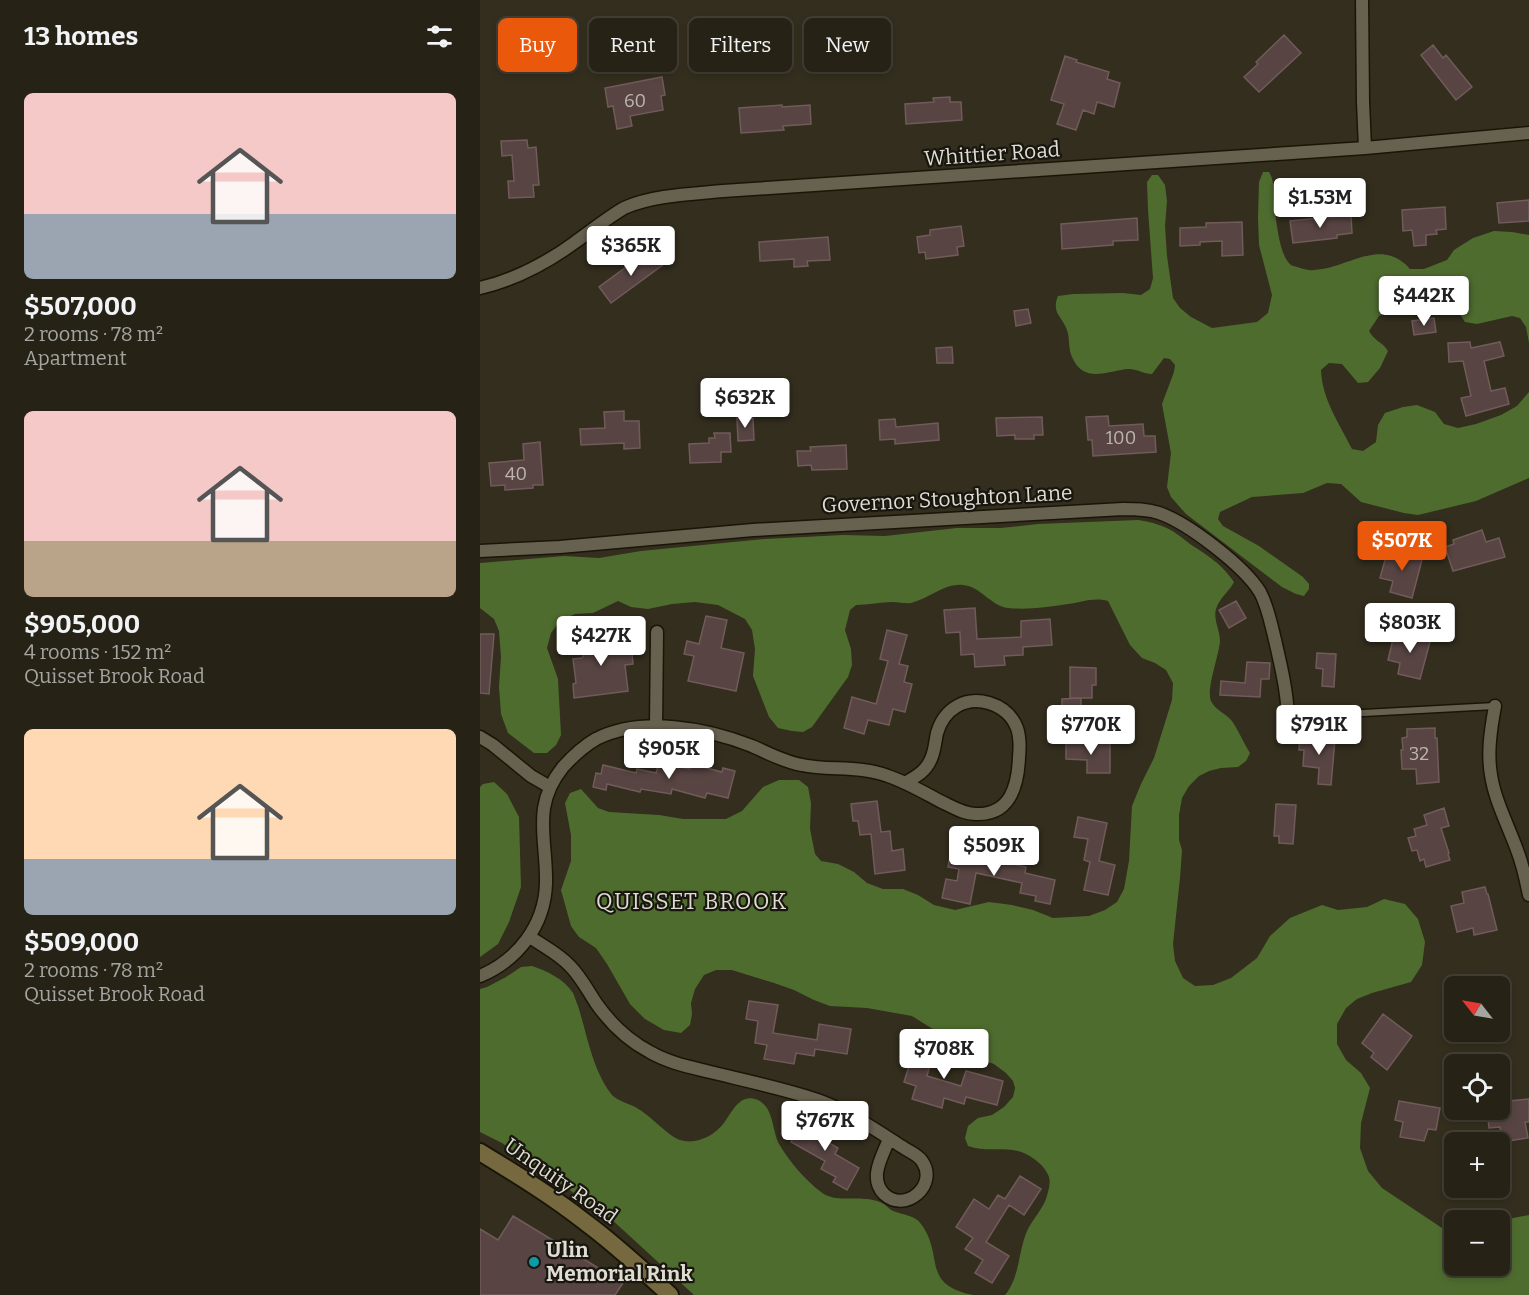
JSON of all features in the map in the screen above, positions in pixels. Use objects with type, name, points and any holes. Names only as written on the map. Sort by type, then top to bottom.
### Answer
[{"type":"main road","name":"Unquity Road","points":[[480,1152],[585,1222],[670,1295]]},
{"type":"street","points":[[1362,0],[1365,148]]},
{"type":"street","name":"Whittier Road","points":[[480,288],[525,273],[624,208],[655,199],[733,191],[1365,148],[1529,133]]},
{"type":"street","name":"Governor Stoughton Lane","points":[[480,551],[560,547],[765,529],[1123,509],[1153,511],[1181,524],[1207,542],[1241,570],[1260,593],[1271,622],[1286,688],[1288,717]]},
{"type":"street","points":[[656,727],[657,632]]},
{"type":"street","points":[[480,976],[506,961],[530,937],[540,916],[545,894],[543,818],[546,797],[550,787],[569,761],[595,740],[615,732],[636,728],[685,729],[712,734],[752,746],[799,765],[864,769],[884,774],[971,814],[985,813],[1000,807],[1011,797],[1019,774],[1019,738],[1014,722],[999,707],[984,702],[969,701],[955,706],[940,724],[932,758],[918,775],[905,783]]},
{"type":"street","points":[[1495,705],[1490,741],[1490,773],[1497,800],[1523,866],[1529,895]]},
{"type":"street","points":[[480,737],[531,776],[550,787]]},
{"type":"street","points":[[530,937],[570,966],[609,1019],[648,1052],[668,1061],[821,1101],[855,1117],[889,1138],[916,1155],[926,1169],[926,1181],[922,1190],[906,1200],[888,1197],[877,1182],[878,1168],[889,1138]]},
{"type":"lane","points":[[1288,717],[1495,705]]},
{"type":"green space","points":[[1263,172],[1269,172],[1272,179],[1277,227],[1284,254],[1291,265],[1307,270],[1326,268],[1376,255],[1387,255],[1399,260],[1410,269],[1424,269],[1447,260],[1454,250],[1473,238],[1494,231],[1529,235],[1529,343],[1526,327],[1520,318],[1512,316],[1477,324],[1465,322],[1449,302],[1436,297],[1415,300],[1379,316],[1369,331],[1388,351],[1380,368],[1368,382],[1358,383],[1342,364],[1329,363],[1321,370],[1324,391],[1352,449],[1363,451],[1376,442],[1378,425],[1385,413],[1417,405],[1435,412],[1444,424],[1458,428],[1501,415],[1517,406],[1529,392],[1529,478],[1476,501],[1418,515],[1361,502],[1341,484],[1327,483],[1303,493],[1252,497],[1220,512],[1218,519],[1223,526],[1259,546],[1303,577],[1309,584],[1309,589],[1304,596],[1282,587],[1186,514],[1171,497],[1167,487],[1171,453],[1162,404],[1174,372],[1175,365],[1170,359],[1164,358],[1152,374],[1129,369],[1098,374],[1083,371],[1072,357],[1067,330],[1056,311],[1058,296],[1123,293],[1141,295],[1150,289],[1153,278],[1147,182],[1152,175],[1158,175],[1165,185],[1167,201],[1165,226],[1173,298],[1191,317],[1212,328],[1257,322],[1268,313],[1272,295],[1259,245],[1259,182]]},
{"type":"green space","points":[[1138,520],[1157,524],[1174,532],[1214,560],[1234,582],[1216,609],[1215,617],[1220,641],[1210,696],[1215,707],[1233,723],[1250,753],[1246,761],[1238,767],[1221,768],[1199,776],[1182,798],[1179,840],[1182,850],[1173,944],[1175,961],[1183,978],[1195,986],[1213,985],[1231,978],[1257,958],[1270,936],[1290,918],[1322,905],[1338,910],[1367,907],[1384,899],[1405,904],[1418,919],[1425,942],[1422,965],[1411,982],[1357,999],[1346,1008],[1337,1024],[1337,1044],[1346,1060],[1361,1073],[1370,1088],[1361,1123],[1360,1148],[1368,1171],[1382,1188],[1444,1229],[1444,1276],[1510,1276],[1510,1219],[1529,1215],[1529,1295],[1005,1295],[1014,1280],[1027,1231],[1044,1203],[1050,1182],[1041,1164],[1023,1152],[968,1146],[965,1138],[968,1126],[978,1118],[992,1115],[1013,1097],[1015,1088],[1013,1081],[1006,1073],[994,1064],[963,1053],[939,1033],[912,1016],[867,1008],[830,1006],[794,990],[732,970],[716,970],[704,975],[695,989],[691,1003],[690,1025],[681,1033],[664,1030],[645,1019],[630,1004],[596,948],[579,937],[571,926],[561,890],[571,861],[571,835],[565,803],[570,793],[581,789],[598,808],[609,812],[683,819],[726,819],[742,811],[763,787],[779,780],[799,780],[808,787],[811,803],[810,829],[815,854],[821,861],[838,864],[854,872],[867,883],[883,889],[903,889],[934,905],[955,910],[989,902],[1033,910],[1053,918],[1089,916],[1117,902],[1124,889],[1129,861],[1132,806],[1154,758],[1172,700],[1173,683],[1166,670],[1142,658],[1130,645],[1108,601],[1093,600],[1038,608],[1008,608],[996,604],[969,586],[956,585],[911,603],[888,602],[856,605],[850,610],[845,630],[851,649],[852,665],[848,677],[812,727],[803,732],[778,728],[769,717],[753,676],[755,649],[752,630],[745,619],[718,605],[695,602],[648,609],[631,607],[618,601],[593,613],[575,614],[560,621],[551,633],[547,648],[558,679],[561,735],[556,745],[547,753],[534,753],[508,733],[501,714],[499,631],[494,619],[480,608],[480,563],[564,556],[599,558],[641,551],[765,539],[843,535],[885,536],[957,528],[1001,528],[1038,524]]},
{"type":"green space","points":[[494,782],[507,794],[519,817],[521,887],[509,922],[498,944],[480,957],[480,787],[483,784]]},
{"type":"green space","points":[[532,966],[555,976],[573,993],[598,1071],[612,1095],[640,1110],[676,1138],[686,1141],[698,1140],[715,1132],[741,1101],[752,1098],[758,1100],[770,1114],[779,1144],[809,1182],[831,1197],[874,1200],[893,1211],[916,1219],[928,1236],[936,1267],[946,1284],[973,1295],[694,1295],[610,1218],[502,1143],[480,1132],[480,989],[521,967]]},
{"type":"building","points":[[1284,35],[1301,53],[1259,92],[1244,77]]},
{"type":"building","points":[[1433,45],[1443,58],[1446,55],[1472,87],[1456,100],[1421,55]]},
{"type":"building","points":[[1065,56],[1077,60],[1076,62],[1109,72],[1107,79],[1120,83],[1114,107],[1097,102],[1094,114],[1083,110],[1076,130],[1057,124],[1064,104],[1051,100]]},
{"type":"building","points":[[662,77],[665,95],[661,96],[663,110],[630,116],[632,126],[617,129],[613,106],[608,107],[605,88]]},
{"type":"building","points":[[950,97],[950,102],[961,102],[962,120],[906,124],[905,104],[934,102],[933,98]]},
{"type":"building","points":[[782,105],[782,107],[810,105],[811,124],[783,126],[784,130],[741,133],[739,108]]},
{"type":"building","points":[[527,140],[528,148],[536,147],[539,185],[533,185],[534,197],[509,198],[508,181],[514,181],[512,155],[502,156],[501,141]]},
{"type":"building","points":[[1529,200],[1529,221],[1499,223],[1497,203]]},
{"type":"building","points":[[1445,207],[1446,229],[1436,230],[1437,234],[1426,235],[1426,245],[1414,246],[1412,230],[1403,231],[1402,210]]},
{"type":"building","points":[[1351,215],[1352,233],[1337,235],[1337,238],[1293,243],[1290,221]]},
{"type":"building","points":[[1137,218],[1138,240],[1113,241],[1113,245],[1062,249],[1061,224]]},
{"type":"building","points":[[1242,222],[1243,255],[1222,256],[1222,241],[1180,246],[1180,228],[1206,227],[1206,223]]},
{"type":"building","points":[[961,226],[964,246],[957,247],[958,255],[926,259],[925,252],[919,253],[917,237],[930,235],[930,230]]},
{"type":"building","points":[[828,237],[830,260],[807,261],[808,266],[794,267],[794,259],[760,261],[759,242]]},
{"type":"building","points":[[655,250],[664,264],[611,303],[599,287],[633,262],[636,265]]},
{"type":"building","points":[[1028,309],[1031,323],[1016,326],[1014,311]]},
{"type":"building","points":[[1434,318],[1436,332],[1414,335],[1412,321]]},
{"type":"building","points":[[1470,342],[1471,348],[1500,342],[1504,356],[1484,361],[1491,391],[1505,388],[1509,404],[1466,416],[1461,398],[1471,396],[1463,361],[1449,362],[1448,343]]},
{"type":"building","points":[[952,347],[953,363],[937,363],[936,348]]},
{"type":"building","points":[[624,411],[624,421],[639,421],[640,448],[624,449],[624,443],[581,445],[580,429],[605,428],[604,412]]},
{"type":"building","points":[[1108,416],[1109,426],[1143,424],[1144,436],[1155,436],[1156,452],[1093,456],[1092,440],[1088,440],[1086,417]]},
{"type":"building","points":[[1042,417],[1043,435],[1034,435],[1034,439],[1015,439],[1015,435],[997,436],[996,418]]},
{"type":"building","points":[[737,418],[753,418],[754,440],[738,441]]},
{"type":"building","points":[[895,419],[896,427],[938,423],[939,440],[895,444],[895,439],[880,440],[879,420]]},
{"type":"building","points":[[714,433],[730,433],[731,452],[721,452],[721,462],[690,463],[689,444],[709,443],[709,438],[715,438]]},
{"type":"building","points":[[540,442],[543,485],[505,490],[505,485],[491,486],[489,463],[524,460],[523,444]]},
{"type":"building","points":[[846,445],[847,469],[812,470],[811,465],[798,466],[797,451],[811,451],[810,447]]},
{"type":"building","points":[[1482,530],[1486,542],[1499,538],[1505,557],[1453,571],[1445,547],[1454,544],[1453,540]]},
{"type":"building","points":[[1401,550],[1423,556],[1412,598],[1390,592],[1393,581],[1380,578],[1387,553],[1399,556]]},
{"type":"building","points":[[1236,601],[1246,618],[1229,628],[1219,610]]},
{"type":"building","points":[[975,608],[977,639],[1021,637],[1021,621],[1050,619],[1052,645],[1023,647],[1023,655],[1004,656],[1005,665],[975,667],[974,654],[961,655],[960,632],[946,633],[944,610]]},
{"type":"building","points":[[706,616],[727,620],[721,648],[744,653],[736,691],[688,681],[694,656],[684,654],[687,641],[699,644]]},
{"type":"building","points":[[611,625],[614,654],[632,652],[633,664],[625,665],[628,691],[574,698],[573,684],[576,683],[573,659],[582,658],[586,651],[595,650],[592,627]]},
{"type":"building","points":[[887,630],[907,635],[899,664],[908,666],[904,682],[912,684],[905,712],[893,709],[889,725],[868,720],[864,734],[844,728],[852,697],[876,704],[888,661],[880,659]]},
{"type":"building","points":[[1409,632],[1431,638],[1420,679],[1398,674],[1400,663],[1388,660],[1394,635],[1407,638]]},
{"type":"building","points":[[480,634],[494,634],[489,694],[480,693]]},
{"type":"building","points":[[1317,653],[1336,654],[1334,687],[1322,686],[1323,669],[1316,668]]},
{"type":"building","points":[[1247,662],[1270,663],[1269,679],[1261,679],[1260,697],[1220,695],[1221,681],[1245,683]]},
{"type":"building","points":[[1070,667],[1096,668],[1096,685],[1092,685],[1092,698],[1070,698]]},
{"type":"building","points":[[1081,698],[1081,713],[1077,713],[1076,743],[1048,742],[1048,710],[1062,710],[1062,699]]},
{"type":"building","points":[[1435,728],[1439,782],[1417,784],[1416,769],[1402,769],[1402,738],[1407,737],[1407,729]]},
{"type":"building","points":[[1300,736],[1335,739],[1331,785],[1318,784],[1319,768],[1303,766],[1304,750],[1299,750]]},
{"type":"building","points":[[1066,743],[1110,743],[1110,773],[1087,773],[1087,760],[1066,759]]},
{"type":"building","points":[[659,762],[690,769],[691,764],[722,772],[723,768],[735,771],[728,798],[707,793],[705,798],[672,789],[671,794],[641,789],[640,792],[607,784],[606,790],[593,787],[596,773],[601,774],[603,765],[636,773],[637,769],[656,773]]},
{"type":"building","points":[[877,801],[881,832],[890,831],[892,851],[903,849],[905,870],[875,874],[871,834],[860,835],[858,821],[853,821],[851,804]]},
{"type":"building","points":[[1276,804],[1296,805],[1293,844],[1279,843],[1279,836],[1274,836]]},
{"type":"building","points":[[1444,808],[1449,826],[1441,828],[1450,860],[1426,867],[1424,859],[1420,861],[1417,850],[1412,851],[1408,838],[1416,836],[1414,829],[1427,825],[1424,815]]},
{"type":"building","points":[[1078,817],[1107,823],[1099,861],[1115,865],[1108,895],[1084,890],[1090,862],[1084,860],[1088,839],[1074,837]]},
{"type":"building","points":[[979,846],[1009,853],[1007,863],[1026,867],[1025,873],[1055,880],[1050,904],[1035,901],[1036,896],[1020,893],[1022,883],[976,873],[970,904],[942,898],[946,879],[957,881],[959,869],[948,867],[950,856],[975,862]]},
{"type":"building","points":[[1485,887],[1497,930],[1474,935],[1473,928],[1457,932],[1451,906],[1464,903],[1462,892]]},
{"type":"building","points":[[749,1001],[778,1005],[773,1033],[817,1040],[819,1024],[851,1029],[847,1054],[815,1049],[814,1056],[796,1053],[794,1064],[764,1059],[767,1045],[755,1043],[758,1021],[746,1019]]},
{"type":"building","points":[[1383,1014],[1412,1036],[1387,1070],[1371,1057],[1374,1053],[1362,1043]]},
{"type":"building","points":[[905,1038],[935,1046],[927,1076],[961,1086],[966,1071],[1003,1081],[997,1105],[966,1097],[964,1104],[944,1098],[942,1108],[912,1099],[916,1086],[904,1082],[911,1060],[900,1057]]},
{"type":"building","points":[[1529,1099],[1529,1122],[1525,1122],[1528,1138],[1510,1141],[1510,1132],[1501,1132],[1500,1127],[1489,1128],[1488,1120],[1510,1120],[1510,1101]]},
{"type":"building","points":[[1399,1101],[1440,1108],[1436,1130],[1428,1129],[1424,1141],[1400,1137],[1403,1122],[1395,1120]]},
{"type":"building","points":[[807,1115],[825,1126],[819,1137],[838,1148],[835,1154],[859,1168],[847,1190],[833,1182],[836,1177],[821,1169],[825,1161],[791,1142]]},
{"type":"building","points":[[1020,1176],[1041,1189],[1024,1215],[1009,1205],[986,1242],[1009,1256],[992,1283],[975,1273],[983,1260],[965,1249],[973,1238],[956,1227],[974,1199],[989,1209],[998,1195],[1005,1199]]},
{"type":"building","name":"Ulin Memorial Rink","points":[[513,1216],[623,1283],[615,1295],[480,1295],[480,1229],[498,1240]]},
{"type":"place","name":"Ulin Memorial Rink","points":[[534,1262]]},
{"type":"district","name":"QUISSET BROOK","points":[[692,901]]}]
